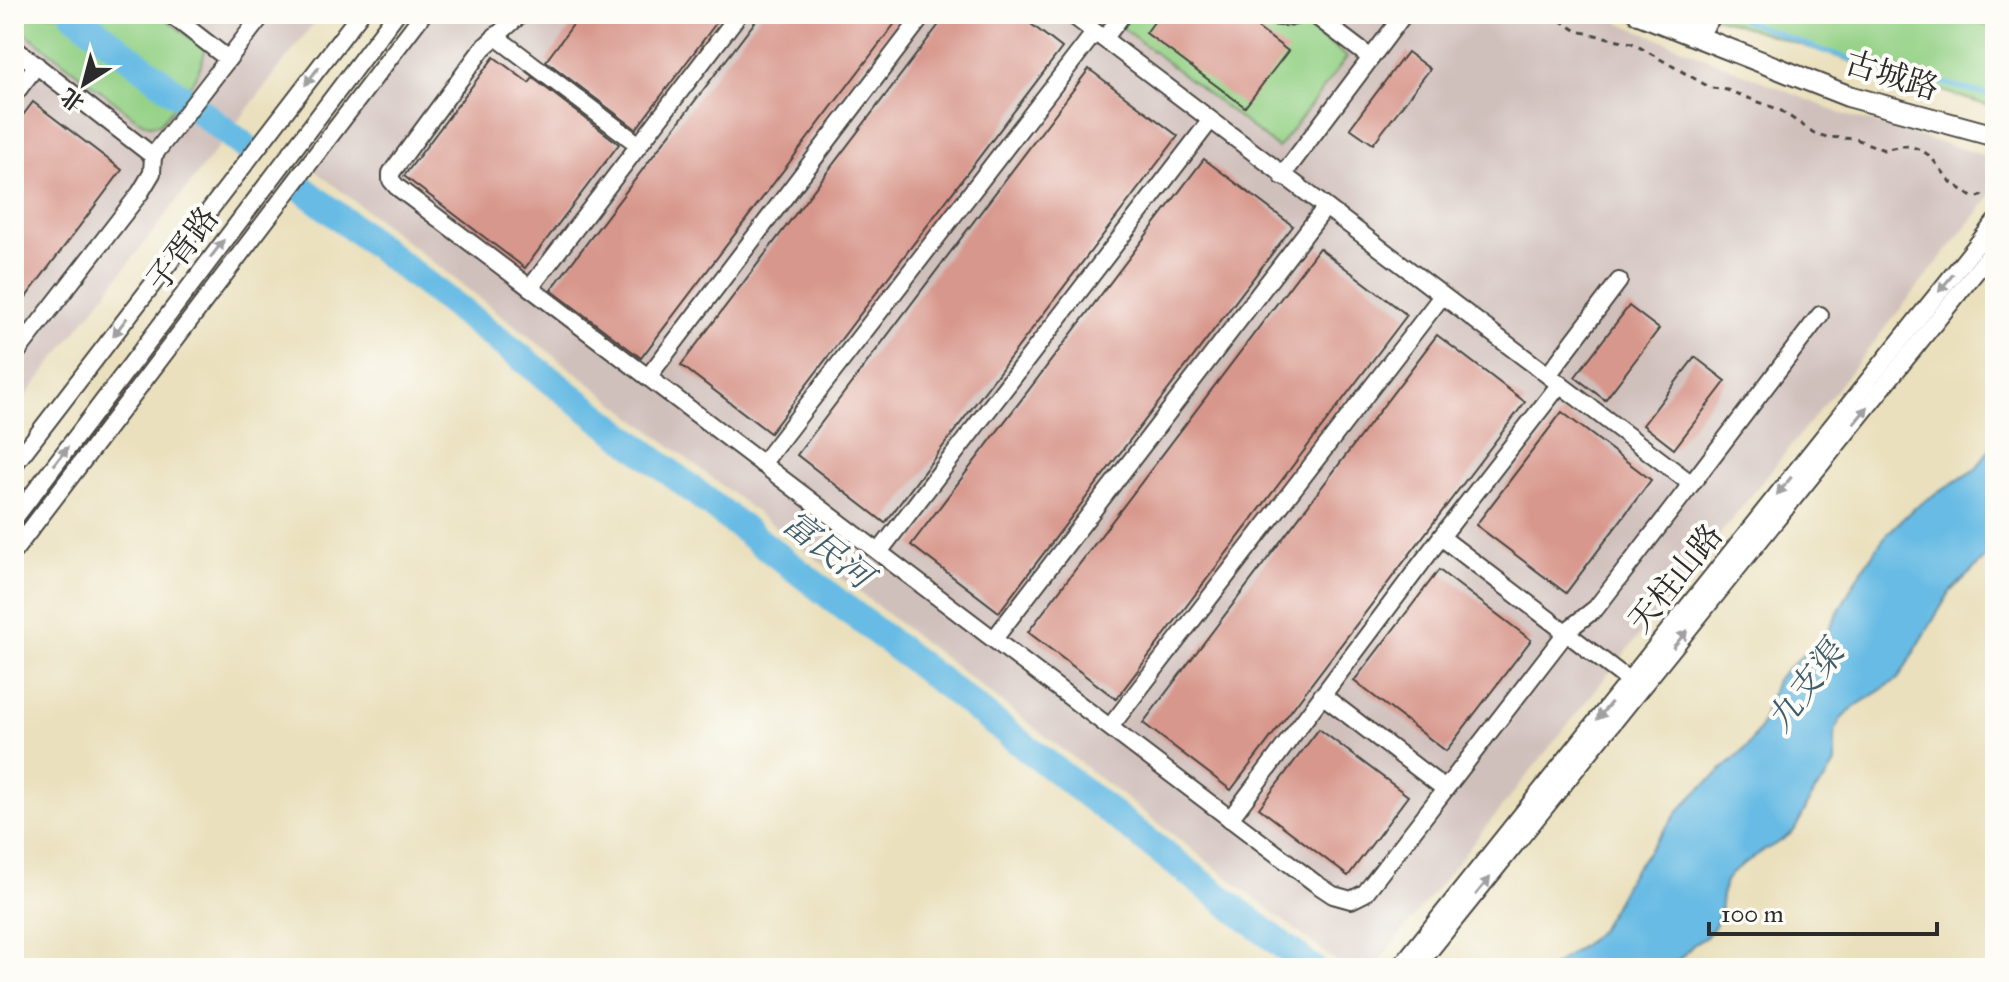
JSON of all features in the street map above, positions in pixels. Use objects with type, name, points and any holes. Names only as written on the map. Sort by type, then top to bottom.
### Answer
[{"type":"main road","name":"古城路","points":[[1639,14],[1698,25],[1848,96],[1995,136]]},
{"type":"main road","name":"古城路","points":[[1668,14],[1856,87],[1995,122]]},
{"type":"street","points":[[170,14],[228,59]]},
{"type":"street","points":[[14,356],[140,193],[152,173],[153,156],[263,14]]},
{"type":"street","name":"子胥路","points":[[14,465],[360,14]]},
{"type":"street","name":"子胥路","points":[[14,519],[396,14]]},
{"type":"street","points":[[14,551],[423,14]]},
{"type":"street","points":[[521,14],[483,48],[391,173],[391,180],[397,187],[1315,883],[1333,895],[1351,900],[1365,893],[1566,632],[1596,608],[1820,315]]},
{"type":"street","points":[[530,288],[739,14]]},
{"type":"street","points":[[648,377],[924,14]]},
{"type":"street","points":[[1071,14],[1683,476],[1689,482],[1686,491]]},
{"type":"street","points":[[762,464],[1099,36],[1123,14]]},
{"type":"street","points":[[1267,14],[1280,18],[1310,14],[1371,58]]},
{"type":"street","points":[[1282,176],[1404,14]]},
{"type":"street","points":[[495,36],[639,145]]},
{"type":"street","points":[[14,48],[153,156]]},
{"type":"street","points":[[14,95],[37,65]]},
{"type":"street","points":[[879,552],[1210,121]]},
{"type":"street","points":[[994,639],[1325,208]]},
{"type":"street","name":"天柱山路","points":[[1416,968],[1995,222]]},
{"type":"street","name":"天柱山路","points":[[1399,968],[1995,248]]},
{"type":"street","points":[[1230,819],[1441,537],[1554,379],[1619,281]]},
{"type":"street","points":[[1110,727],[1442,296]]},
{"type":"street","points":[[1441,537],[1635,685]]},
{"type":"street","points":[[1322,695],[1445,789]]},
{"type":"path","points":[[1550,14],[1577,31],[1632,43],[1711,88],[1727,90],[1780,110],[1814,133],[1856,139],[1884,150],[1910,146],[1921,150],[1930,156],[1951,182],[1974,198],[1995,192]]},
{"type":"shaded area","points":[[14,14],[321,14],[14,412]]},
{"type":"shaded area","points":[[430,14],[1599,14],[1842,114],[1986,156],[1995,165],[1995,187],[1373,968],[1345,968],[314,170]]},
{"type":"green space","points":[[14,14],[159,14],[205,49],[203,60],[188,89],[160,124],[149,125],[138,120],[14,24]]},
{"type":"green space","points":[[1127,14],[1259,14],[1266,18],[1297,20],[1347,57],[1278,148],[1124,29],[1120,24]]},
{"type":"green space","points":[[1706,14],[1956,14],[1995,29],[1995,108]]},
{"type":"water","name":"九支渠","points":[[1995,441],[1995,549],[1950,592],[1898,679],[1854,707],[1840,720],[1835,731],[1835,763],[1815,791],[1794,831],[1734,871],[1726,881],[1715,926],[1706,937],[1693,945],[1671,968],[1550,968],[1599,931],[1629,877],[1678,812],[1747,747],[1760,728],[1776,680],[1826,635],[1857,577],[1886,535],[1915,507],[1977,468]]},
{"type":"building","points":[[581,14],[723,14],[636,129],[546,61]]},
{"type":"building","points":[[761,14],[902,14],[641,358],[551,290]]},
{"type":"building","points":[[947,14],[1018,14],[1062,48],[770,433],[681,365]]},
{"type":"building","points":[[1160,14],[1239,14],[1288,51],[1245,107],[1146,33]]},
{"type":"building","points":[[1407,52],[1430,69],[1373,144],[1350,128]]},
{"type":"building","points":[[494,57],[529,83],[533,78],[619,144],[525,268],[404,176]]},
{"type":"building","points":[[1089,69],[1178,136],[885,523],[797,455]]},
{"type":"building","points":[[33,102],[122,170],[23,301],[14,294],[14,127]]},
{"type":"building","points":[[1204,159],[1293,226],[999,612],[911,545]]},
{"type":"building","points":[[1319,248],[1407,315],[1116,699],[1028,632]]},
{"type":"building","points":[[1629,306],[1659,329],[1605,400],[1575,377]]},
{"type":"building","points":[[1437,335],[1525,402],[1231,790],[1143,723]]},
{"type":"building","points":[[1695,357],[1726,381],[1674,449],[1643,425]]},
{"type":"building","points":[[1562,412],[1651,480],[1566,593],[1476,525]]},
{"type":"building","points":[[1439,570],[1531,640],[1446,751],[1354,681]]},
{"type":"building","points":[[1319,729],[1408,796],[1348,876],[1259,808]]},
{"type":"waterway","name":"富民河","points":[[74,14],[246,147]]},
{"type":"waterway","points":[[1743,20],[1821,50],[1985,94]]},
{"type":"waterway","name":"富民河","points":[[299,186],[1312,968]]}]
